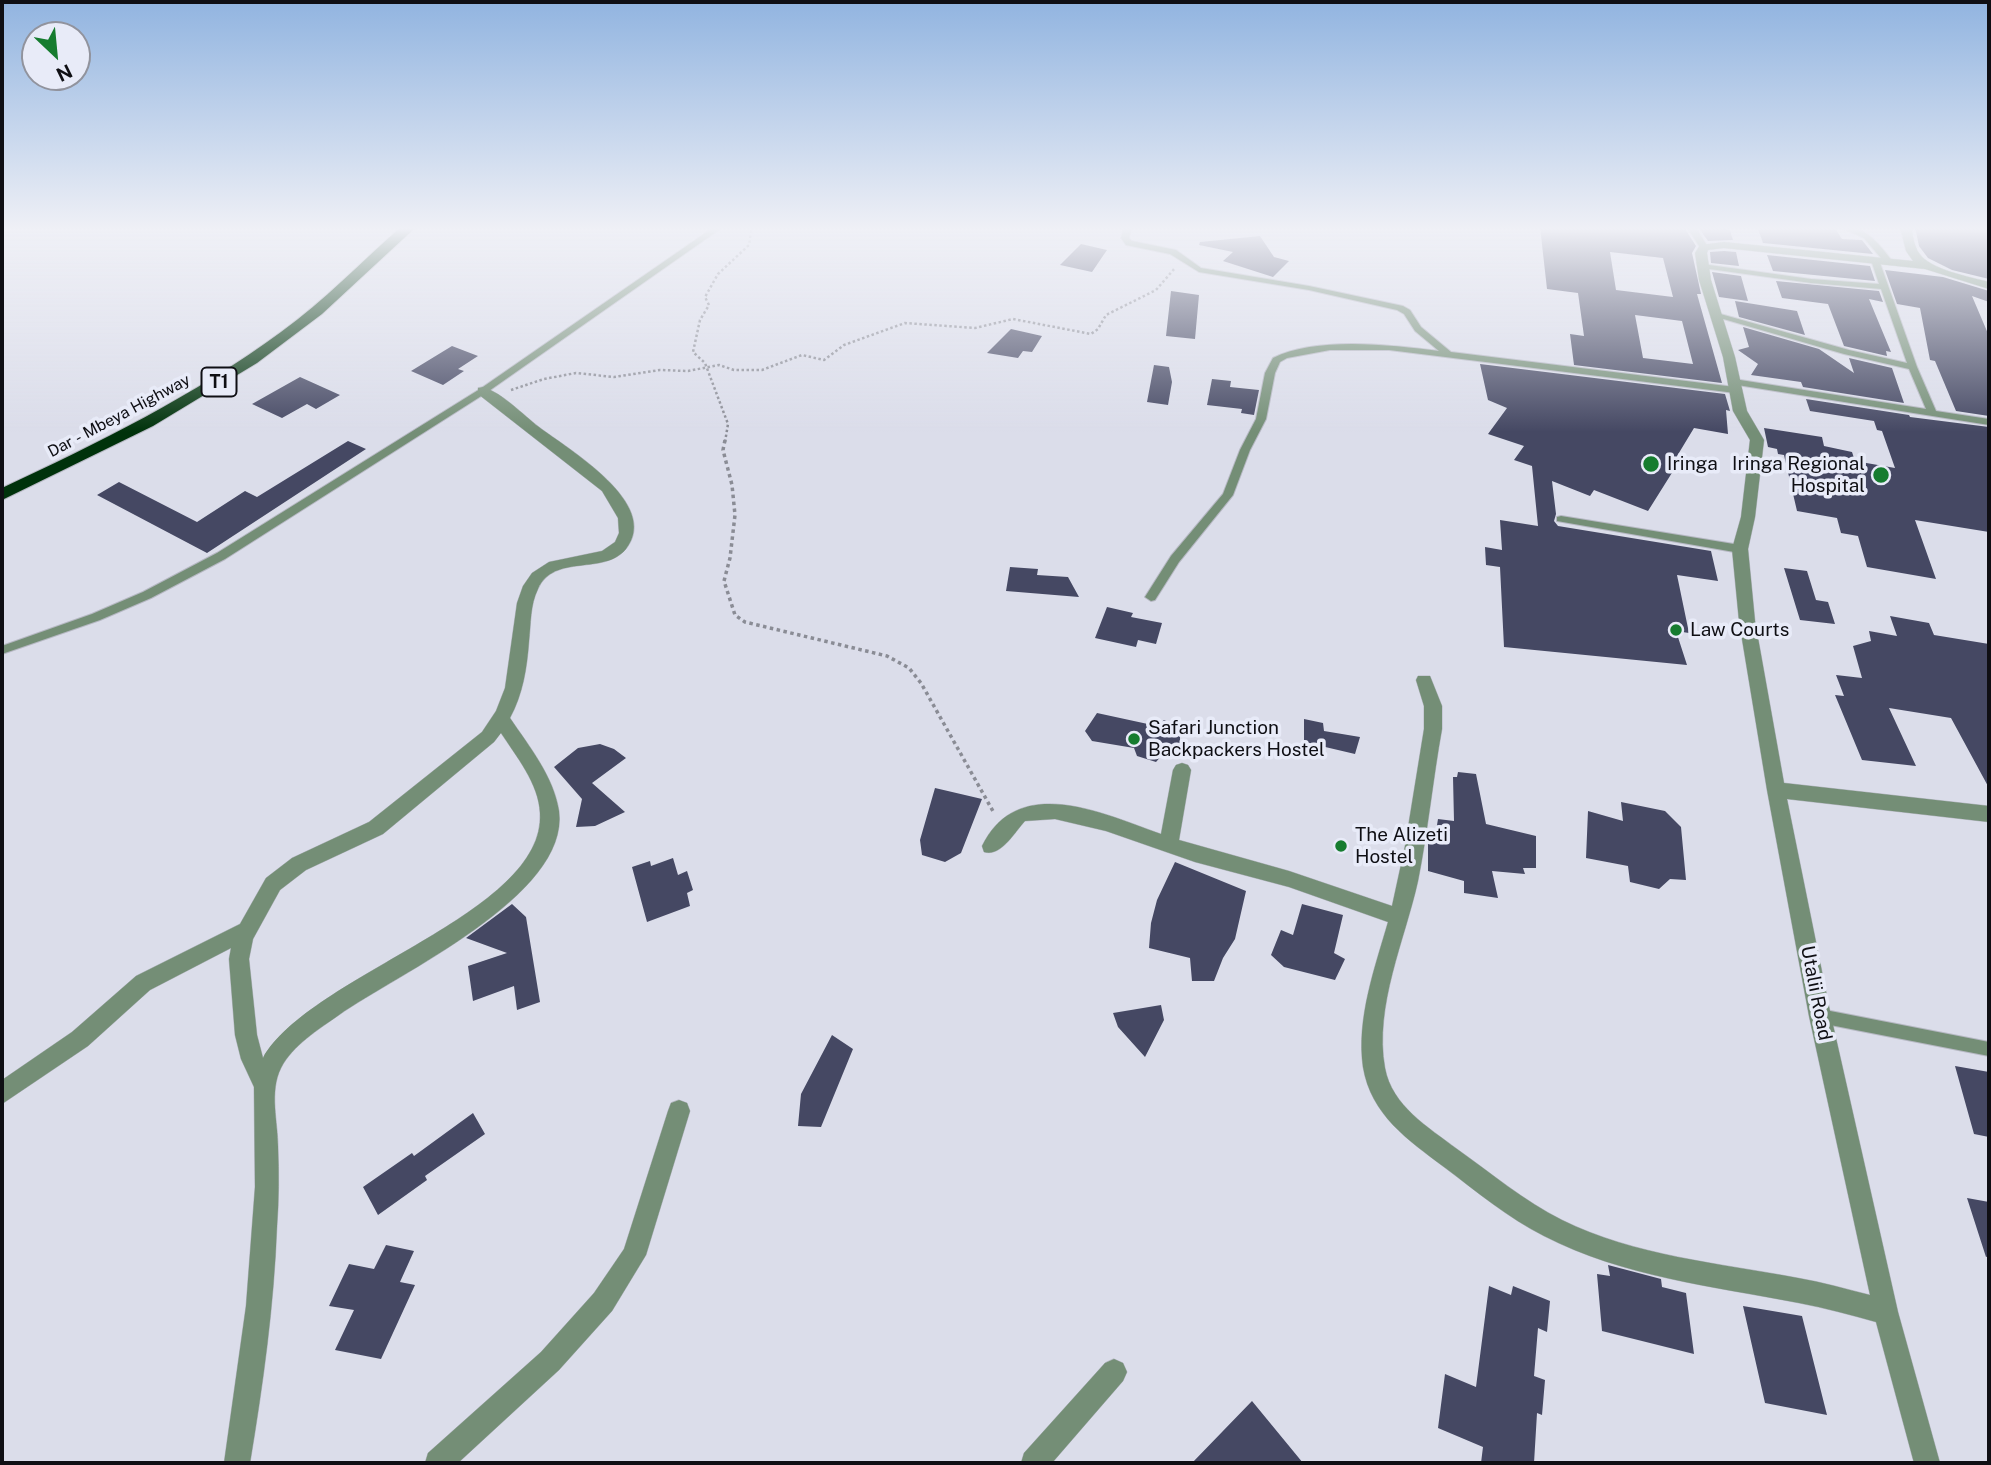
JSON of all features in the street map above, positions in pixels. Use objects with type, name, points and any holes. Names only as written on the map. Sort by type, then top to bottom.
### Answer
[{"type":"highway","name":"Dar - Mbeya Highway","points":[[2,495],[96,451],[226,378],[288,335],[332,295]]},
{"type":"street","name":"Utalii Road","points":[[1711,295],[1740,411],[1757,440],[1748,517],[1740,550],[1747,621],[1776,790],[1821,1016],[1886,1312],[1927,1463]]},
{"type":"street","points":[[264,1085],[252,1059],[240,996],[239,959],[247,930],[273,884],[286,872],[376,828],[488,737],[502,721],[513,698],[519,668],[526,596],[532,583],[550,566],[608,554],[621,547],[628,531],[627,516],[618,501],[590,473],[487,394]]},
{"type":"street","points":[[1424,680],[1434,715],[1407,885],[1374,1031],[1374,1066],[1383,1098],[1394,1114],[1418,1135],[1533,1215],[1566,1234],[1644,1260],[1801,1291],[1886,1312]]},
{"type":"street","points":[[237,1463],[267,1226],[264,1085],[276,1055],[303,1030],[481,913],[532,869],[548,843],[551,815],[533,766],[502,721]]},
{"type":"street","points":[[1169,845],[1182,770]]},
{"type":"street","points":[[1776,790],[1989,814]]},
{"type":"street","points":[[991,846],[1018,816],[1027,812],[1055,811],[1107,823],[1169,845],[1289,879],[1399,917]]},
{"type":"street","points":[[2,1093],[80,1039],[143,983],[247,930]]},
{"type":"street","points":[[438,1463],[550,1361],[603,1302],[634,1255],[679,1111]]},
{"type":"street","points":[[1034,1463],[1114,1372]]},
{"type":"lane","points":[[2,650],[96,617],[172,582],[221,555],[487,394],[624,295]]},
{"type":"lane","points":[[1344,295],[1400,307],[1408,312],[1418,330],[1447,353]]},
{"type":"lane","points":[[1888,295],[1933,414]]},
{"type":"lane","points":[[1717,316],[1847,352],[1913,366]]},
{"type":"lane","points":[[1151,597],[1175,559],[1228,495],[1245,450],[1261,419],[1270,373],[1276,360],[1306,350],[1330,346],[1389,347],[1447,353],[1734,386],[1989,422]]},
{"type":"lane","points":[[1561,519],[1740,550]]},
{"type":"lane","points":[[1821,1016],[1989,1049]]},
{"type":"path","points":[[706,295],[709,306],[698,318],[697,345],[693,352],[707,368],[728,424],[723,450],[733,492],[735,515],[730,558],[724,581],[735,615],[745,622],[887,656],[909,668],[921,683],[1004,830]]},
{"type":"path","points":[[487,394],[561,375],[590,373],[614,377],[722,365],[734,370],[762,370],[802,355],[824,360],[844,345],[907,323],[975,328],[1013,319],[1091,334],[1098,329],[1109,312],[1128,306],[1147,295]]},
{"type":"building","points":[[1171,295],[1199,295],[1195,339],[1166,336]]},
{"type":"building","points":[[1578,295],[1697,295],[1722,383],[1574,365],[1570,334],[1584,336]],"holes":[[[1635,315],[1682,321],[1693,364],[1643,358]]]},
{"type":"building","points":[[1746,295],[1748,301],[1719,297]]},
{"type":"building","points":[[1781,295],[1881,295],[1883,302],[1869,299],[1891,352],[1886,351],[1887,356],[1844,346],[1828,304],[1782,298]]},
{"type":"building","points":[[1894,295],[1989,295],[1989,302],[1972,296],[1989,336],[1989,416],[1956,411],[1935,361],[1930,360],[1920,308],[1897,304]]},
{"type":"building","points":[[1735,301],[1797,311],[1805,335],[1739,317]]},
{"type":"building","points":[[1743,327],[1819,349],[1854,373],[1849,358],[1892,368],[1904,403],[1803,387],[1801,382],[1751,375],[1758,364],[1738,350],[1749,347]]},
{"type":"building","points":[[1011,329],[1042,336],[1032,352],[1023,351],[1018,358],[987,353]]},
{"type":"building","points":[[452,346],[478,356],[458,369],[464,371],[443,385],[411,371]]},
{"type":"building","points":[[1480,364],[1725,394],[1730,411],[1726,410],[1728,434],[1694,428],[1671,466],[1675,468],[1648,511],[1594,490],[1590,496],[1552,481],[1556,514],[1554,521],[1558,526],[1711,551],[1718,581],[1677,575],[1689,633],[1676,631],[1687,665],[1504,647],[1500,567],[1486,565],[1485,547],[1502,550],[1500,520],[1538,526],[1532,466],[1514,460],[1524,446],[1488,434],[1507,408],[1488,400]]},
{"type":"building","points":[[1154,365],[1169,367],[1172,382],[1168,405],[1147,402]]},
{"type":"building","points":[[300,377],[340,395],[316,409],[307,404],[282,418],[252,404]]},
{"type":"building","points":[[1212,379],[1231,381],[1230,387],[1259,390],[1254,415],[1241,413],[1242,409],[1207,405]]},
{"type":"building","points":[[1806,399],[1989,427],[1989,532],[1915,520],[1936,579],[1867,567],[1858,536],[1841,533],[1837,518],[1797,511],[1784,455],[1778,454],[1777,449],[1768,447],[1764,428],[1822,437],[1824,446],[1852,452],[1855,461],[1895,468],[1882,431],[1877,430],[1874,421],[1810,411]]},
{"type":"building","points":[[348,441],[366,449],[207,553],[97,495],[119,482],[197,522],[245,491],[257,497]]},
{"type":"building","points":[[1010,567],[1038,569],[1037,575],[1068,577],[1079,597],[1006,591]]},
{"type":"building","points":[[1784,568],[1807,571],[1816,600],[1828,602],[1835,624],[1800,620]]},
{"type":"building","points":[[1107,607],[1133,613],[1131,617],[1162,623],[1156,644],[1138,640],[1136,647],[1095,638]]},
{"type":"building","points":[[1890,616],[1929,623],[1934,635],[1989,644],[1989,788],[1951,718],[1889,708],[1916,766],[1862,760],[1835,695],[1844,696],[1836,675],[1862,678],[1853,646],[1871,641],[1869,631],[1897,636]]},
{"type":"building","points":[[1097,713],[1157,726],[1164,720],[1180,726],[1180,749],[1163,754],[1156,762],[1137,756],[1134,748],[1092,741],[1085,731]]},
{"type":"building","points":[[1304,719],[1323,723],[1324,731],[1360,737],[1355,754],[1304,742]]},
{"type":"building","points":[[600,744],[614,749],[626,758],[592,783],[625,812],[595,826],[576,827],[582,799],[554,767],[578,748]]},
{"type":"building","points":[[1458,772],[1476,774],[1486,824],[1536,836],[1536,868],[1523,868],[1525,874],[1492,871],[1498,898],[1464,893],[1464,881],[1428,871],[1428,841],[1434,843],[1438,819],[1454,821],[1453,777],[1457,777]]},
{"type":"building","points":[[935,788],[982,799],[961,853],[945,862],[922,855],[920,840]]},
{"type":"building","points":[[1621,802],[1665,811],[1681,827],[1686,880],[1670,879],[1659,889],[1630,882],[1628,866],[1586,858],[1588,811],[1623,821]]},
{"type":"building","points":[[673,858],[678,875],[687,871],[693,890],[687,893],[690,906],[647,922],[632,867],[650,861],[651,866]]},
{"type":"building","points":[[1175,862],[1246,891],[1235,939],[1223,958],[1214,981],[1192,981],[1190,958],[1149,948],[1151,923],[1157,900]]},
{"type":"building","points":[[512,904],[526,917],[540,1002],[517,1010],[514,986],[473,1001],[468,966],[507,953],[466,938]]},
{"type":"building","points":[[1302,904],[1343,915],[1334,953],[1345,959],[1335,980],[1284,967],[1271,955],[1281,930],[1293,935]]},
{"type":"building","points":[[1161,1005],[1164,1020],[1145,1057],[1118,1027],[1113,1013]]},
{"type":"building","points":[[832,1035],[853,1049],[821,1127],[798,1126],[801,1094]]},
{"type":"building","points":[[1955,1066],[1989,1072],[1989,1137],[1974,1134]]},
{"type":"building","points":[[473,1113],[485,1134],[425,1176],[427,1180],[378,1215],[363,1187],[412,1153],[414,1156]]},
{"type":"building","points":[[1967,1198],[1989,1202],[1989,1256],[1986,1257]]},
{"type":"building","points":[[386,1245],[414,1251],[400,1282],[415,1285],[381,1359],[335,1350],[354,1310],[329,1306],[349,1264],[374,1269]]},
{"type":"building","points":[[1608,1265],[1661,1279],[1662,1287],[1686,1293],[1694,1354],[1602,1331],[1597,1274],[1610,1276]]},
{"type":"building","points":[[1489,1286],[1511,1295],[1513,1286],[1550,1301],[1547,1332],[1538,1328],[1534,1376],[1545,1380],[1542,1415],[1537,1413],[1534,1463],[1481,1463],[1483,1447],[1438,1428],[1445,1374],[1476,1387]]},
{"type":"building","points":[[1743,1306],[1802,1316],[1827,1415],[1765,1403]]},
{"type":"building","points":[[1252,1401],[1303,1463],[1192,1463]]},
{"type":"place","name":"Iringa","points":[[1651,464]]},
{"type":"place","name":"Iringa Regional Hospital","points":[[1881,475]]},
{"type":"place","name":"Law Courts","points":[[1676,630]]},
{"type":"place","name":"Safari Junction Backpackers Hostel","points":[[1134,739]]},
{"type":"place","name":"The Alizeti Hostel","points":[[1341,846]]}]
